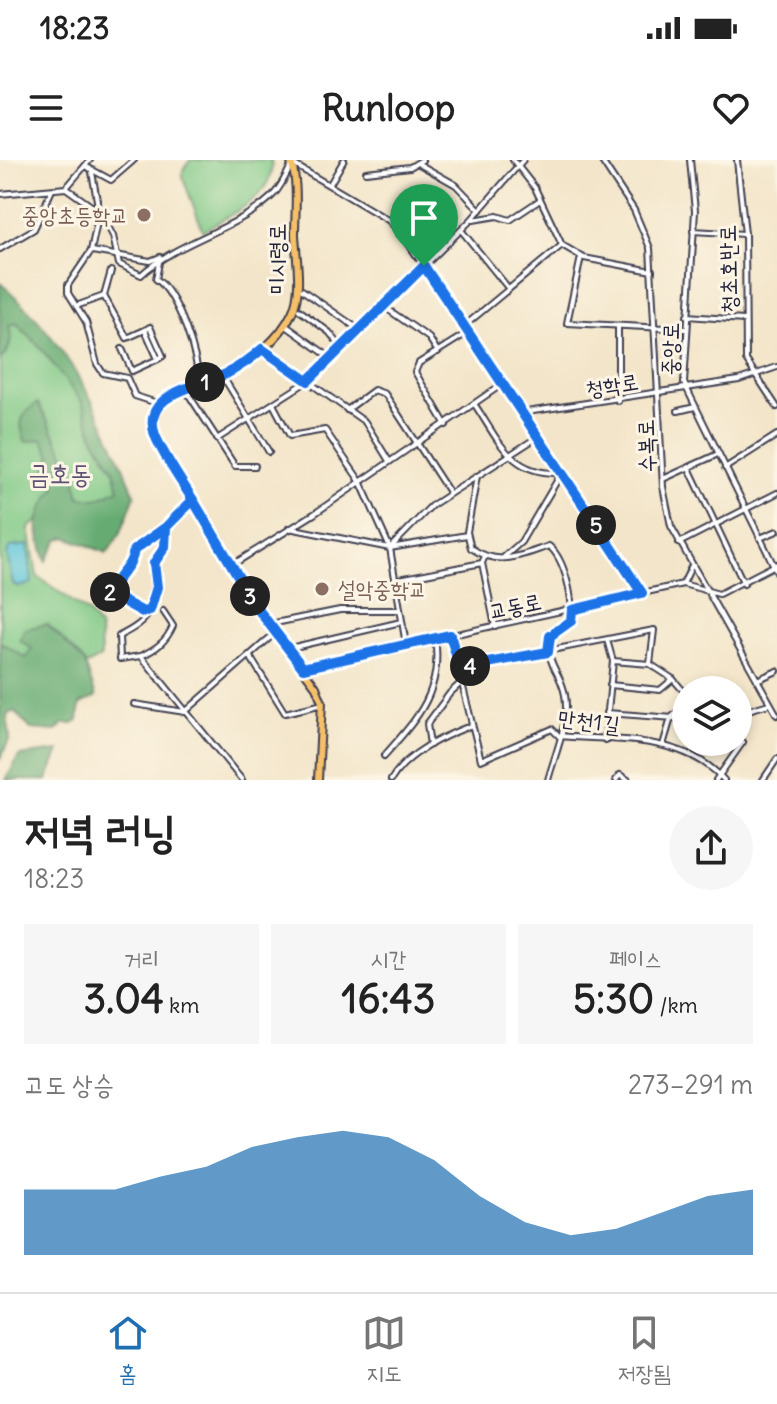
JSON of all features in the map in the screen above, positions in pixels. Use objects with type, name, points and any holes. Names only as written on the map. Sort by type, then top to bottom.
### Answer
[{"type":"main road","name":"미시령로","points":[[160,404],[185,389],[222,375],[262,349],[285,325],[297,293],[294,161]]},
{"type":"main road","points":[[160,404],[154,417],[154,433],[267,624],[311,677],[322,702],[317,780]]},
{"type":"main road","points":[[303,668],[319,705],[317,780]]},
{"type":"street","points":[[0,194],[66,188],[90,160]]},
{"type":"street","points":[[85,166],[92,172],[116,179],[134,160]]},
{"type":"street","points":[[330,184],[344,160]]},
{"type":"street","points":[[513,160],[540,200],[562,245],[581,257],[652,271]]},
{"type":"street","points":[[217,439],[308,381],[471,220],[523,160]]},
{"type":"street","name":"수복로","points":[[601,160],[643,228],[652,271],[666,507],[679,543],[777,715]]},
{"type":"street","points":[[690,160],[697,160]]},
{"type":"street","name":"중앙로","points":[[690,160],[693,231],[685,387],[776,567]]},
{"type":"street","name":"청초호반로","points":[[737,160],[745,234],[746,360],[777,407]]},
{"type":"street","points":[[91,251],[150,261],[160,257],[264,202],[280,186],[294,161],[388,220],[424,266],[642,593]]},
{"type":"street","points":[[366,172],[421,162],[456,185],[480,210]]},
{"type":"street","points":[[92,172],[99,212],[113,236],[114,255],[119,264],[141,275],[160,257]]},
{"type":"street","points":[[66,188],[99,212]]},
{"type":"street","points":[[0,249],[34,229],[52,190]]},
{"type":"street","points":[[471,220],[497,216],[510,220],[540,200]]},
{"type":"street","points":[[99,212],[91,251],[68,285],[68,293],[86,322],[103,373],[127,378],[135,396],[160,404]]},
{"type":"street","points":[[461,230],[509,289]]},
{"type":"street","points":[[693,231],[745,234]]},
{"type":"street","points":[[463,327],[562,245]]},
{"type":"street","points":[[160,257],[156,279],[169,291],[190,338],[198,385]]},
{"type":"street","points":[[581,257],[567,323],[686,329]]},
{"type":"street","points":[[111,271],[104,296],[127,338],[145,330],[158,359],[132,371],[122,349]]},
{"type":"street","points":[[302,290],[361,331]]},
{"type":"street","points":[[75,306],[104,296]]},
{"type":"street","points":[[383,306],[429,338],[438,352]]},
{"type":"street","points":[[299,310],[329,332],[343,349]]},
{"type":"street","points":[[687,316],[745,321]]},
{"type":"street","points":[[285,325],[331,358]]},
{"type":"street","points":[[618,326],[618,401]]},
{"type":"street","points":[[446,425],[415,372],[419,363],[467,333]]},
{"type":"street","points":[[262,349],[365,422],[389,461]]},
{"type":"street","points":[[754,376],[777,367]]},
{"type":"street","points":[[222,375],[269,452]]},
{"type":"street","name":"청학로","points":[[520,413],[618,401],[754,376]]},
{"type":"street","points":[[232,565],[446,425],[501,385]]},
{"type":"street","points":[[185,389],[235,466],[255,466]]},
{"type":"street","points":[[347,410],[374,390],[385,394],[450,493]]},
{"type":"street","points":[[273,404],[290,436],[325,430],[360,481],[390,548],[406,645]]},
{"type":"street","points":[[475,405],[509,457],[542,474],[561,473]]},
{"type":"street","points":[[678,411],[695,407]]},
{"type":"street","points":[[725,468],[777,435]]},
{"type":"street","points":[[390,548],[431,506],[536,438]]},
{"type":"street","points":[[663,479],[718,454]]},
{"type":"street","points":[[689,468],[744,584]]},
{"type":"street","points":[[502,558],[521,542],[561,473]]},
{"type":"street","points":[[477,476],[468,535],[471,548],[486,558],[502,558],[549,546],[558,553],[572,610],[571,621],[550,636],[549,663],[565,694],[566,710],[548,780]]},
{"type":"street","points":[[679,543],[777,493]]},
{"type":"street","points":[[150,610],[140,610],[110,592],[130,566],[134,550],[166,527],[193,500]]},
{"type":"street","points":[[163,611],[173,626],[158,648],[141,656],[120,659],[119,636],[137,627],[150,610],[157,587],[154,563],[165,547],[166,527]]},
{"type":"street","points":[[289,528],[390,548],[468,535]]},
{"type":"street","points":[[760,538],[777,531]]},
{"type":"street","points":[[394,580],[482,563],[486,558]]},
{"type":"street","points":[[482,563],[495,626]]},
{"type":"street","points":[[683,584],[692,565]]},
{"type":"street","name":"교동로","points":[[303,668],[683,584],[719,594],[776,567]]},
{"type":"street","points":[[267,624],[340,610],[399,610]]},
{"type":"street","points":[[290,648],[401,622]]},
{"type":"street","points":[[460,668],[654,630],[650,664]]},
{"type":"street","points":[[185,712],[274,634]]},
{"type":"street","name":"만천1길","points":[[450,635],[460,668],[470,726],[481,760],[552,729],[559,736],[663,745],[692,756],[724,780]]},
{"type":"street","points":[[384,756],[432,696],[439,664],[435,638]]},
{"type":"street","points":[[605,740],[613,661],[607,640]]},
{"type":"street","points":[[249,655],[285,713],[319,705]]},
{"type":"street","points":[[141,656],[180,700],[185,712],[242,780]]},
{"type":"street","points":[[613,661],[650,664],[672,678]]},
{"type":"street","points":[[757,680],[777,671]]},
{"type":"street","points":[[610,685],[660,690],[672,680]]},
{"type":"street","points":[[430,745],[427,724],[462,682]]},
{"type":"street","points":[[134,704],[185,712]]},
{"type":"street","points":[[752,709],[769,704]]},
{"type":"street","points":[[607,713],[671,718],[663,745]]},
{"type":"street","points":[[391,780],[399,767],[430,745],[470,726]]},
{"type":"street","points":[[718,777],[733,756]]},
{"type":"street","points":[[763,780],[777,759]]},
{"type":"street","points":[[618,777],[628,780]]},
{"type":"green space","points":[[190,160],[271,160],[271,173],[259,195],[203,231],[183,178],[183,170]]},
{"type":"green space","points":[[0,283],[44,328],[63,353],[96,408],[135,495],[121,532],[107,553],[66,537],[58,540],[46,561],[38,522],[43,507],[56,487],[46,469],[51,456],[42,439],[26,442],[23,436],[21,424],[28,411],[38,403],[75,475],[79,497],[96,499],[119,489],[114,470],[93,436],[82,402],[39,346],[16,323],[9,326],[10,344],[0,360]]},
{"type":"green space","points":[[16,317],[65,377],[93,418],[105,441],[121,491],[42,518],[29,528],[37,576],[88,613],[100,628],[101,657],[74,670],[38,667],[0,647],[0,353],[5,324]]},
{"type":"green space","points":[[47,624],[84,661],[96,697],[80,704],[78,720],[73,724],[63,724],[56,731],[31,729],[14,711],[7,715],[10,738],[0,760],[0,642],[26,658],[32,649],[20,640],[25,629]]},
{"type":"green space","points":[[59,751],[47,780],[6,780],[19,756]]},
{"type":"water","points":[[28,545],[32,583],[19,587],[13,584],[7,554],[10,547]]},
{"type":"place","name":"중앙초등학교","points":[[144,215]]},
{"type":"place","name":"설악중학교","points":[[322,589]]},
{"type":"district","name":"금호동","points":[[60,473]]},
{"type":"route","points":[[424,266],[308,381],[262,349],[242,365],[175,393],[161,403],[154,417],[154,433],[193,500],[166,527],[134,550],[130,566],[110,594],[128,601],[143,612],[150,610],[157,587],[154,563],[165,547],[166,527],[183,512],[193,500],[274,634],[303,668],[450,635],[460,668],[548,652],[550,636],[571,621],[572,610],[642,593],[424,266]]}]
